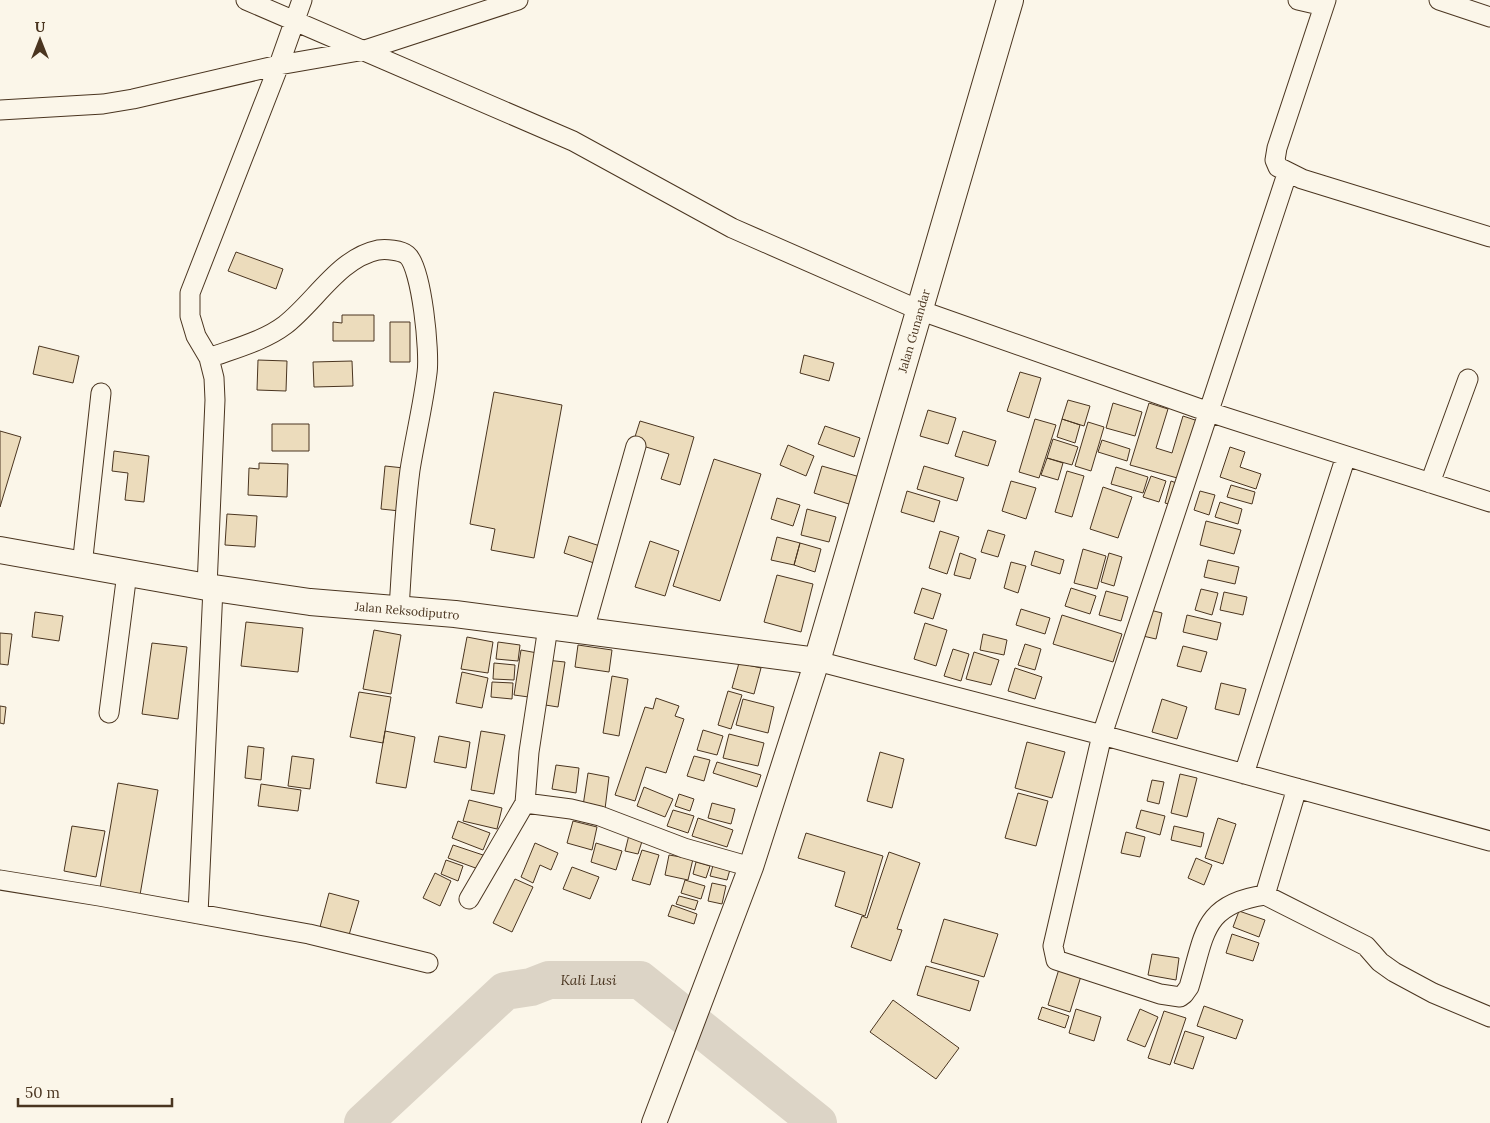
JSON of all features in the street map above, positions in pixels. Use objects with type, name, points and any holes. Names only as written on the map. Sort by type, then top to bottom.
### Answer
[{"type":"main road","name":"Jalan Gunandar","points":[[816,661],[1010,0]]},
{"type":"main road","name":"Jalan Reksodiputro","points":[[0,550],[82,566],[320,603],[455,614],[816,661]]},
{"type":"street","points":[[246,0],[365,50],[572,142],[732,228],[919,310],[1209,412],[1490,502]]},
{"type":"street","points":[[198,914],[215,400],[214,378],[209,358],[196,336],[190,316],[190,293],[279,65],[302,0]]},
{"type":"street","points":[[0,110],[94,105],[132,100],[279,65],[365,50],[518,0]]},
{"type":"street","points":[[1298,0],[1325,3],[1277,148],[1275,160],[1278,167],[1287,174],[1490,237]]},
{"type":"street","points":[[1439,0],[1490,17]]},
{"type":"street","points":[[1287,174],[1102,735],[1052,950],[1056,960],[1160,994],[1180,996],[1189,987],[1212,918],[1231,902],[1265,894],[1366,946],[1380,962],[1394,972],[1433,993],[1490,1017]]},
{"type":"street","points":[[209,358],[248,344],[284,326],[353,260],[378,250],[388,250],[407,255],[414,266],[418,280],[425,324],[428,371],[410,471],[399,609]]},
{"type":"street","points":[[1430,483],[1468,379]]},
{"type":"street","points":[[82,566],[100,393]]},
{"type":"street","points":[[584,630],[636,446]]},
{"type":"street","points":[[1244,774],[1346,456]]},
{"type":"street","points":[[109,713],[128,573]]},
{"type":"street","points":[[469,899],[525,804],[529,752],[548,627]]},
{"type":"street","points":[[654,1123],[726,930],[752,867],[816,661],[1102,735],[1490,841]]},
{"type":"street","points":[[1265,894],[1297,788]]},
{"type":"street","points":[[525,804],[571,809],[600,816],[684,848],[752,867]]},
{"type":"street","points":[[0,880],[309,934],[428,963]]},
{"type":"building","points":[[236,252],[283,269],[276,289],[228,271]]},
{"type":"building","points":[[342,315],[374,315],[374,341],[333,341],[333,322],[342,323]]},
{"type":"building","points":[[390,322],[410,322],[410,362],[390,362]]},
{"type":"building","points":[[39,346],[79,356],[73,383],[33,374]]},
{"type":"building","points":[[804,355],[834,363],[829,381],[800,373]]},
{"type":"building","points":[[258,360],[287,361],[286,391],[257,390]]},
{"type":"building","points":[[352,361],[353,386],[314,387],[313,362]]},
{"type":"building","points":[[1020,372],[1041,378],[1029,418],[1007,411]]},
{"type":"building","points":[[494,392],[562,405],[534,558],[491,550],[495,529],[470,524]]},
{"type":"building","points":[[1068,400],[1090,406],[1084,426],[1062,419]]},
{"type":"building","points":[[1113,403],[1142,412],[1135,436],[1106,428]]},
{"type":"building","points":[[1149,403],[1168,409],[1156,448],[1172,453],[1183,416],[1198,421],[1181,479],[1130,465]]},
{"type":"building","points":[[928,410],[956,418],[948,444],[920,436]]},
{"type":"building","points":[[1035,419],[1056,425],[1039,478],[1019,472]]},
{"type":"building","points":[[1062,419],[1080,425],[1075,443],[1057,437]]},
{"type":"building","points":[[640,421],[694,437],[680,485],[661,479],[669,454],[633,443]]},
{"type":"building","points":[[1088,422],[1104,427],[1091,471],[1075,466]]},
{"type":"building","points":[[272,424],[309,424],[309,451],[272,451]]},
{"type":"building","points":[[825,426],[860,438],[854,457],[818,444]]},
{"type":"building","points":[[0,431],[21,437],[0,507]]},
{"type":"building","points":[[963,431],[996,441],[988,466],[955,456]]},
{"type":"building","points":[[1053,439],[1078,447],[1072,465],[1047,458]]},
{"type":"building","points":[[1102,440],[1130,449],[1127,461],[1098,452]]},
{"type":"building","points":[[788,445],[814,456],[806,476],[780,465]]},
{"type":"building","points":[[1230,447],[1245,452],[1240,467],[1261,474],[1256,489],[1220,477]]},
{"type":"building","points":[[114,451],[149,456],[144,502],[125,500],[128,473],[112,471]]},
{"type":"building","points":[[1047,458],[1063,463],[1058,480],[1041,475]]},
{"type":"building","points":[[714,459],[761,474],[720,601],[673,586]]},
{"type":"building","points":[[259,463],[288,464],[287,497],[248,495],[249,468],[259,469]]},
{"type":"building","points":[[385,466],[404,468],[400,511],[381,509]]},
{"type":"building","points":[[822,466],[860,477],[852,505],[814,493]]},
{"type":"building","points":[[924,466],[964,478],[957,501],[917,489]]},
{"type":"building","points":[[1116,467],[1148,477],[1143,493],[1111,484]]},
{"type":"building","points":[[1067,471],[1084,476],[1072,517],[1055,512]]},
{"type":"building","points":[[1151,476],[1166,481],[1159,502],[1143,497]]},
{"type":"building","points":[[1011,481],[1036,488],[1026,519],[1002,511]]},
{"type":"building","points":[[1171,481],[1182,485],[1175,506],[1165,503]]},
{"type":"building","points":[[1231,485],[1255,492],[1252,504],[1227,497]]},
{"type":"building","points":[[1103,487],[1132,497],[1118,538],[1090,529]]},
{"type":"building","points":[[907,491],[940,501],[934,522],[901,512]]},
{"type":"building","points":[[1200,491],[1215,495],[1209,515],[1194,510]]},
{"type":"building","points":[[777,498],[800,505],[793,526],[771,519]]},
{"type":"building","points":[[1220,502],[1242,509],[1238,524],[1215,517]]},
{"type":"building","points":[[807,509],[836,517],[829,542],[801,535]]},
{"type":"building","points":[[227,514],[257,516],[255,547],[225,545]]},
{"type":"building","points":[[1206,521],[1241,530],[1234,554],[1200,545]]},
{"type":"building","points":[[988,530],[1005,535],[998,557],[981,552]]},
{"type":"building","points":[[940,531],[959,537],[947,574],[929,568]]},
{"type":"building","points":[[569,536],[600,546],[594,563],[564,553]]},
{"type":"building","points":[[777,537],[800,543],[794,565],[771,560]]},
{"type":"building","points":[[650,541],[679,551],[665,596],[635,587]]},
{"type":"building","points":[[800,543],[821,549],[815,572],[794,565]]},
{"type":"building","points":[[1083,549],[1106,556],[1097,589],[1074,583]]},
{"type":"building","points":[[1035,551],[1064,560],[1060,574],[1031,565]]},
{"type":"building","points":[[960,553],[976,559],[970,579],[954,575]]},
{"type":"building","points":[[1109,553],[1122,557],[1114,586],[1101,582]]},
{"type":"building","points":[[1208,560],[1239,567],[1235,584],[1204,577]]},
{"type":"building","points":[[1011,562],[1026,566],[1018,593],[1004,588]]},
{"type":"building","points":[[777,575],[813,584],[801,632],[764,622]]},
{"type":"building","points":[[922,588],[941,594],[933,619],[914,613]]},
{"type":"building","points":[[1071,588],[1096,596],[1090,614],[1065,606]]},
{"type":"building","points":[[1201,589],[1218,593],[1212,615],[1195,610]]},
{"type":"building","points":[[1106,591],[1128,597],[1121,621],[1099,615]]},
{"type":"building","points":[[1224,592],[1247,597],[1243,615],[1220,610]]},
{"type":"building","points":[[1021,609],[1050,618],[1045,634],[1016,625]]},
{"type":"building","points":[[1150,610],[1162,613],[1156,639],[1143,636]]},
{"type":"building","points":[[35,612],[63,616],[59,641],[32,637]]},
{"type":"building","points":[[1062,615],[1122,634],[1113,662],[1053,644]]},
{"type":"building","points":[[1187,615],[1221,623],[1217,640],[1183,632]]},
{"type":"building","points":[[246,622],[303,628],[298,672],[241,666]]},
{"type":"building","points":[[925,623],[947,630],[936,666],[914,659]]},
{"type":"building","points":[[374,630],[401,635],[391,694],[363,689]]},
{"type":"building","points":[[0,633],[12,634],[8,665],[0,664]]},
{"type":"building","points":[[983,634],[1007,640],[1004,655],[980,650]]},
{"type":"building","points":[[467,637],[493,642],[488,673],[461,669]]},
{"type":"building","points":[[498,642],[520,645],[518,661],[496,659]]},
{"type":"building","points":[[152,643],[187,647],[178,719],[142,714]]},
{"type":"building","points":[[1025,644],[1041,649],[1035,670],[1018,665]]},
{"type":"building","points":[[578,645],[612,650],[609,672],[575,667]]},
{"type":"building","points":[[1183,646],[1207,652],[1201,672],[1177,666]]},
{"type":"building","points":[[953,649],[969,654],[961,681],[944,676]]},
{"type":"building","points":[[521,650],[543,654],[536,698],[514,695]]},
{"type":"building","points":[[974,652],[999,660],[991,685],[966,679]]},
{"type":"building","points":[[546,660],[565,662],[558,707],[539,704]]},
{"type":"building","points":[[494,663],[515,665],[514,680],[493,679]]},
{"type":"building","points":[[739,663],[761,668],[754,694],[732,688]]},
{"type":"building","points":[[1015,668],[1042,677],[1035,699],[1008,691]]},
{"type":"building","points":[[462,672],[488,678],[482,708],[456,703]]},
{"type":"building","points":[[612,676],[628,679],[619,736],[603,733]]},
{"type":"building","points":[[492,682],[513,683],[512,699],[491,697]]},
{"type":"building","points":[[1221,683],[1246,689],[1239,715],[1215,709]]},
{"type":"building","points":[[728,691],[742,695],[731,729],[718,725]]},
{"type":"building","points":[[359,692],[391,697],[383,743],[350,737]]},
{"type":"building","points":[[656,698],[679,706],[675,716],[684,719],[666,773],[646,767],[635,801],[615,795],[645,707],[653,709]]},
{"type":"building","points":[[743,699],[774,707],[768,733],[736,725]]},
{"type":"building","points":[[1162,699],[1187,707],[1177,739],[1152,732]]},
{"type":"building","points":[[0,706],[6,707],[4,724],[0,723]]},
{"type":"building","points":[[703,730],[723,736],[717,755],[697,750]]},
{"type":"building","points":[[385,731],[415,737],[406,788],[376,783]]},
{"type":"building","points":[[481,731],[505,735],[494,794],[471,790]]},
{"type":"building","points":[[729,734],[764,743],[758,766],[723,758]]},
{"type":"building","points":[[439,736],[470,742],[466,768],[434,762]]},
{"type":"building","points":[[1027,742],[1065,752],[1052,798],[1015,788]]},
{"type":"building","points":[[248,746],[264,748],[261,780],[245,778]]},
{"type":"building","points":[[880,752],[904,759],[892,808],[867,801]]},
{"type":"building","points":[[292,756],[314,759],[310,789],[288,786]]},
{"type":"building","points":[[694,756],[710,760],[704,781],[687,776]]},
{"type":"building","points":[[717,762],[761,775],[757,787],[713,773]]},
{"type":"building","points":[[556,765],[579,768],[576,793],[552,789]]},
{"type":"building","points":[[588,773],[609,777],[605,809],[583,806]]},
{"type":"building","points":[[1180,774],[1197,778],[1187,817],[1171,813]]},
{"type":"building","points":[[1152,780],[1164,782],[1159,804],[1147,801]]},
{"type":"building","points":[[118,783],[158,790],[140,895],[100,888]]},
{"type":"building","points":[[261,784],[301,790],[298,811],[258,806]]},
{"type":"building","points":[[644,787],[673,799],[665,817],[637,806]]},
{"type":"building","points":[[1018,793],[1048,801],[1036,846],[1005,838]]},
{"type":"building","points":[[679,794],[694,799],[690,811],[675,806]]},
{"type":"building","points":[[469,800],[502,808],[497,829],[463,821]]},
{"type":"building","points":[[712,803],[735,809],[731,824],[708,818]]},
{"type":"building","points":[[673,810],[694,816],[688,833],[667,826]]},
{"type":"building","points":[[1141,810],[1165,816],[1160,835],[1136,828]]},
{"type":"building","points":[[698,818],[733,830],[727,847],[692,836]]},
{"type":"building","points":[[1218,818],[1236,824],[1223,864],[1205,858]]},
{"type":"building","points":[[458,821],[490,833],[483,850],[452,838]]},
{"type":"building","points":[[573,821],[597,827],[592,850],[567,843]]},
{"type":"building","points":[[72,826],[105,831],[96,877],[64,871]]},
{"type":"building","points":[[1174,826],[1204,833],[1201,847],[1171,840]]},
{"type":"building","points":[[630,831],[644,835],[638,854],[625,851]]},
{"type":"building","points":[[1126,832],[1145,837],[1140,857],[1121,853]]},
{"type":"building","points":[[806,833],[883,856],[865,916],[835,906],[845,872],[798,858]]},
{"type":"building","points":[[535,843],[558,853],[551,870],[540,865],[533,883],[521,877]]},
{"type":"building","points":[[596,843],[622,851],[616,870],[591,862]]},
{"type":"building","points":[[453,845],[486,856],[481,870],[448,858]]},
{"type":"building","points":[[642,850],[659,855],[650,885],[632,880]]},
{"type":"building","points":[[889,852],[920,863],[897,929],[902,930],[891,961],[851,947],[862,916],[867,918]]},
{"type":"building","points":[[669,855],[693,859],[688,880],[665,875]]},
{"type":"building","points":[[1196,858],[1212,865],[1204,885],[1188,878]]},
{"type":"building","points":[[446,860],[463,866],[458,881],[441,874]]},
{"type":"building","points":[[696,862],[710,866],[706,878],[693,874]]},
{"type":"building","points":[[714,862],[731,866],[727,880],[710,876]]},
{"type":"building","points":[[572,867],[599,877],[590,899],[563,889]]},
{"type":"building","points":[[435,873],[451,881],[440,906],[423,898]]},
{"type":"building","points":[[515,879],[533,887],[512,932],[493,923]]},
{"type":"building","points":[[685,880],[705,886],[701,899],[681,893]]},
{"type":"building","points":[[712,883],[726,886],[722,904],[708,901]]},
{"type":"building","points":[[329,893],[359,901],[349,935],[320,927]]},
{"type":"building","points":[[679,896],[698,901],[695,910],[676,904]]},
{"type":"building","points":[[672,905],[697,914],[694,924],[668,916]]},
{"type":"building","points":[[1239,911],[1265,920],[1259,937],[1233,927]]},
{"type":"building","points":[[944,919],[998,934],[984,977],[931,962]]},
{"type":"building","points":[[1232,934],[1259,943],[1253,961],[1226,953]]},
{"type":"building","points":[[1152,954],[1179,958],[1176,980],[1148,975]]},
{"type":"building","points":[[926,966],[979,981],[970,1011],[917,995]]},
{"type":"building","points":[[1059,969],[1081,976],[1070,1012],[1048,1005]]},
{"type":"building","points":[[893,1000],[959,1048],[936,1079],[870,1032]]},
{"type":"building","points":[[1204,1006],[1243,1020],[1236,1039],[1197,1026]]},
{"type":"building","points":[[1042,1007],[1069,1016],[1065,1028],[1038,1019]]},
{"type":"building","points":[[1076,1009],[1101,1017],[1094,1041],[1069,1033]]},
{"type":"building","points":[[1140,1009],[1158,1017],[1145,1047],[1127,1040]]},
{"type":"building","points":[[1164,1011],[1186,1018],[1170,1065],[1148,1058]]},
{"type":"building","points":[[1185,1031],[1204,1037],[1193,1069],[1174,1063]]},
{"type":"waterway","name":"Kali Lusi","points":[[363,1123],[505,991],[531,987],[549,980],[640,980],[818,1123]]}]
